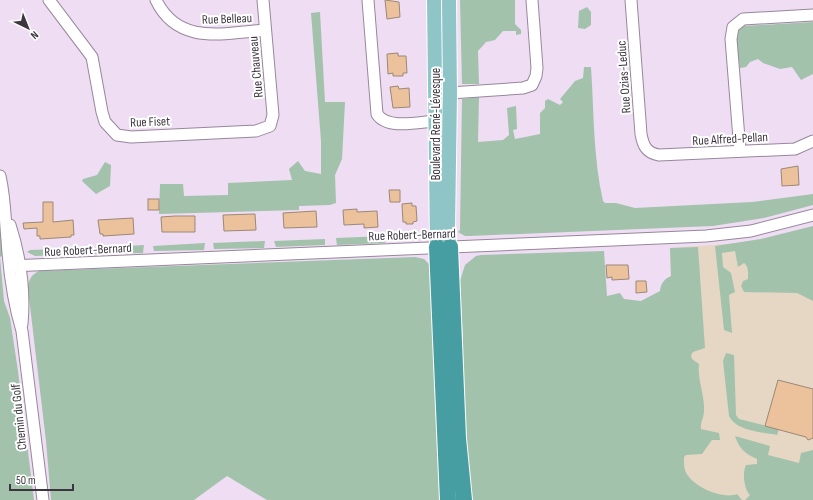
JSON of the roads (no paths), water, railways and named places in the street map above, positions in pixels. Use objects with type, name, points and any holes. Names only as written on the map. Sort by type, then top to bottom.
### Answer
[{"type":"highway","points":[[443,247],[448,500]]},
{"type":"highway","points":[[443,247],[464,500]]},
{"type":"main road","name":"Boulevard René-Lévesque","points":[[434,0],[435,121],[443,247]]},
{"type":"main road","name":"Boulevard René-Lévesque","points":[[443,247],[448,231],[450,93],[449,0]]},
{"type":"street","name":"Rue Fiset","points":[[49,0],[92,57],[102,116],[110,129],[117,134],[131,137],[256,131],[267,129]]},
{"type":"street","name":"Rue Belleau","points":[[156,0],[162,12],[172,22],[192,32],[206,34],[266,30]]},
{"type":"street","name":"Rue Chauveau","points":[[263,0],[273,114],[271,124],[267,129]]},
{"type":"street","points":[[368,0],[377,114],[382,120],[392,123],[435,121]]},
{"type":"street","points":[[450,93],[523,88],[532,85],[536,76],[537,68],[532,0]]},
{"type":"street","name":"Rue Ozias-Leduc","points":[[631,0],[641,134],[643,143],[648,151]]},
{"type":"street","points":[[740,151],[731,39],[733,27],[743,19],[813,16]]},
{"type":"street","name":"Rue Alfred-Pellan","points":[[648,151],[659,155],[795,149],[813,141]]},
{"type":"street","name":"Chemin du Golf","points":[[0,176],[6,210],[7,240],[15,266],[15,309],[22,330],[43,500]]},
{"type":"street","name":"Rue Robert-Bernard","points":[[15,266],[718,235],[765,228],[813,215]]}]
